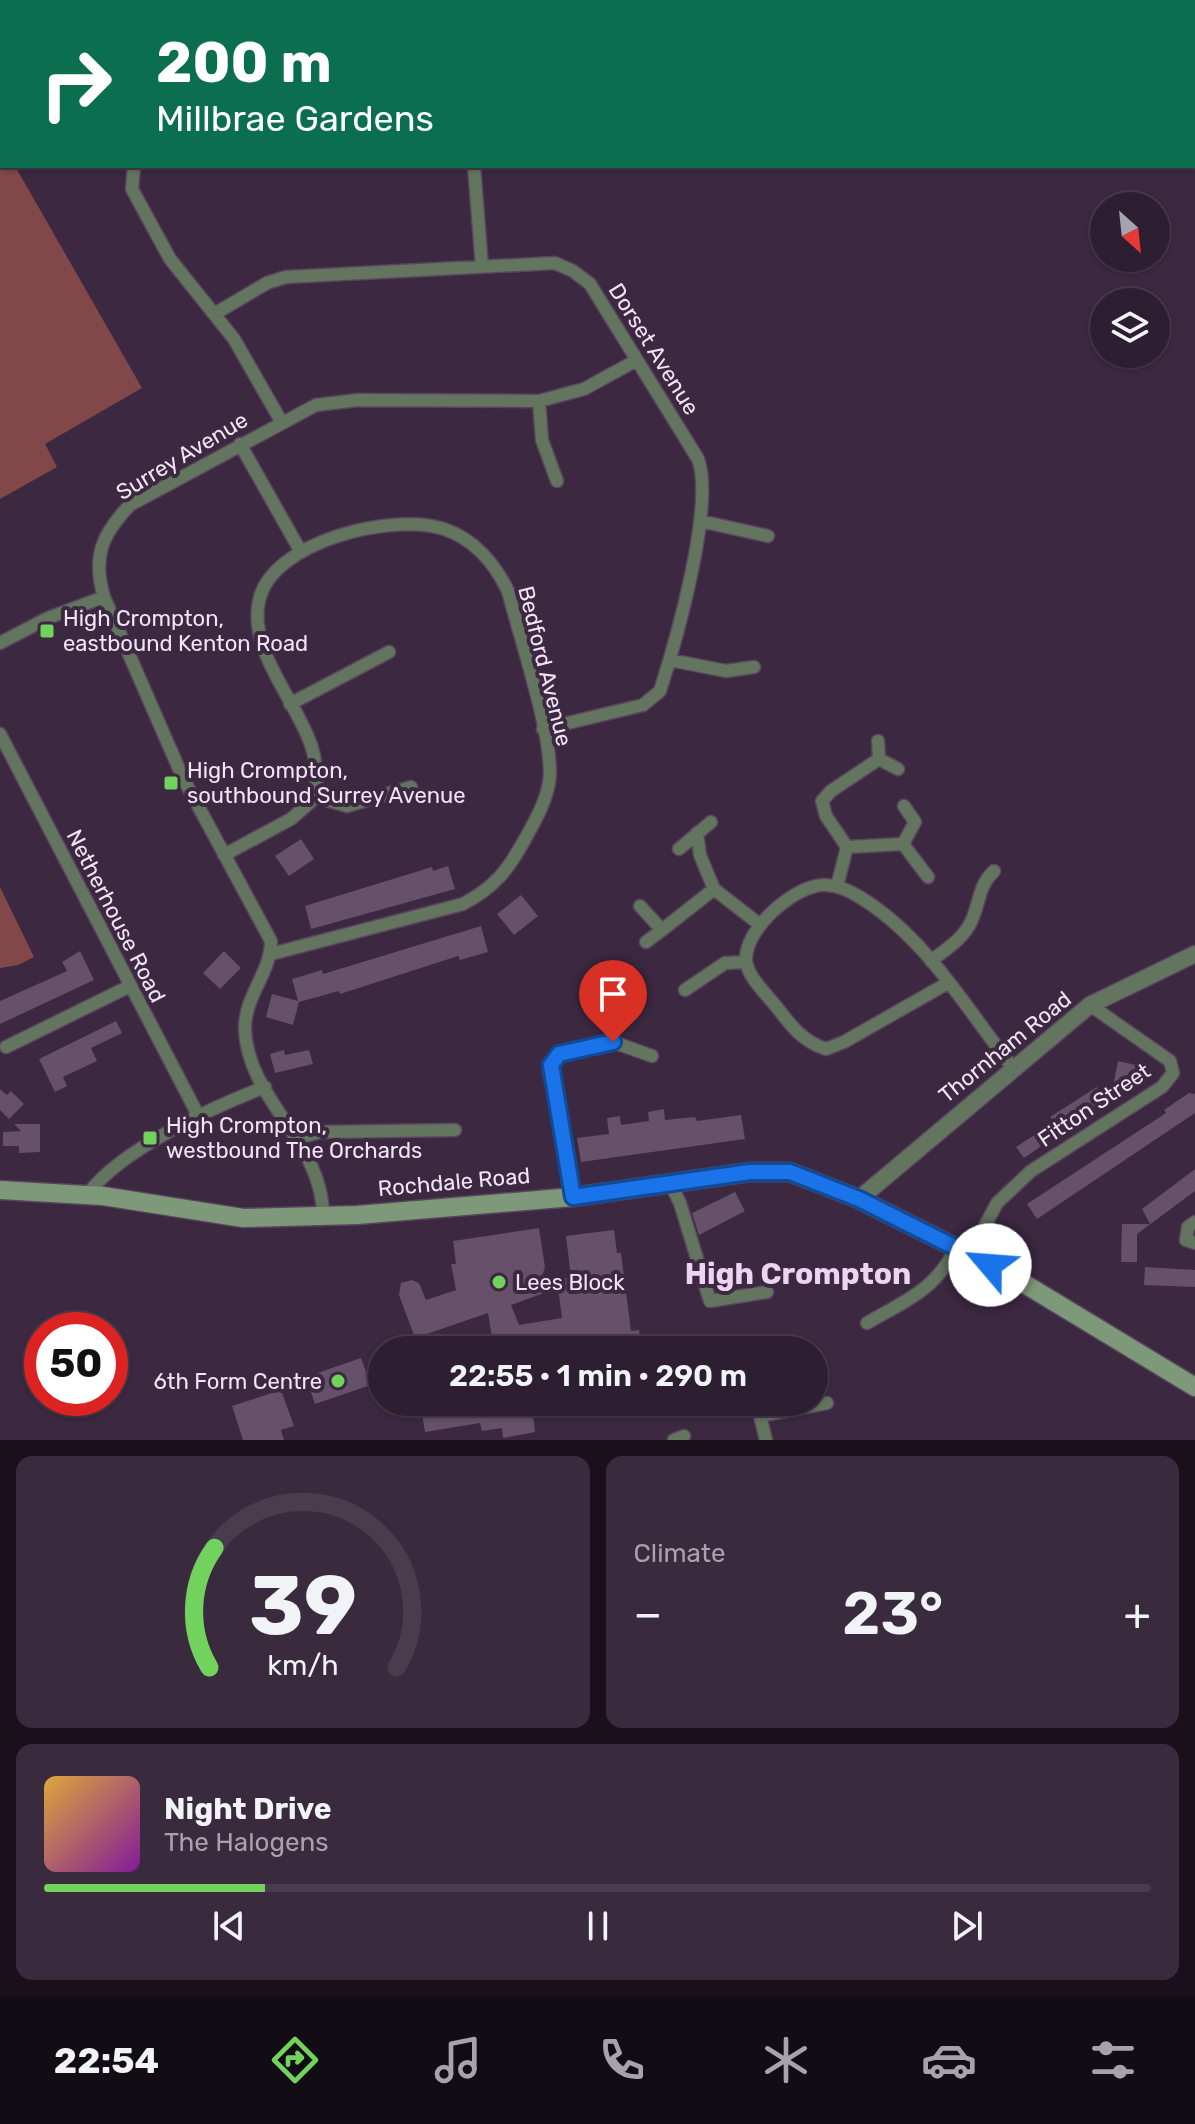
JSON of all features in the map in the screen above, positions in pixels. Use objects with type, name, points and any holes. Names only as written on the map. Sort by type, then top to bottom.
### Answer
[{"type":"main road","name":"Rochdale Road","points":[[0,1190],[88,1194],[243,1218],[323,1216],[573,1197],[750,1172],[790,1172],[859,1199],[963,1251],[1195,1387]]},
{"type":"street","points":[[134,168],[132,189],[170,259],[216,313],[281,421]]},
{"type":"street","points":[[474,168],[482,267]]},
{"type":"street","name":"Dorset Avenue","points":[[216,313],[267,283],[286,277],[555,263],[573,271],[590,284],[698,459],[703,474],[700,521],[670,660],[660,691],[643,705],[543,729]]},
{"type":"street","name":"Surrey Avenue","points":[[271,954],[271,941],[183,778],[104,597],[99,579],[98,549],[111,525],[130,505],[281,421],[316,405],[358,400],[539,401],[584,389],[637,360]]},
{"type":"street","points":[[539,401],[542,440],[557,481]]},
{"type":"street","points":[[240,444],[301,552]]},
{"type":"street","points":[[700,521],[768,536]]},
{"type":"street","name":"Bedford Avenue","points":[[271,954],[463,904],[488,891],[507,873],[544,803],[550,779],[543,729],[508,591],[497,568],[475,547],[445,529],[411,524],[371,526],[301,552],[275,573],[259,597],[257,618],[290,704],[312,747],[318,774],[316,797]]},
{"type":"street","points":[[0,643],[48,618],[104,597]]},
{"type":"street","points":[[290,704],[389,652]]},
{"type":"street","points":[[670,660],[726,671],[754,667]]},
{"type":"street","name":"Netherhouse Road","points":[[0,734],[198,1115]]},
{"type":"street","points":[[878,741],[879,759]]},
{"type":"street","points":[[879,759],[898,769]]},
{"type":"street","points":[[837,886],[847,847],[826,816],[822,801],[831,791],[879,759]]},
{"type":"street","points":[[224,855],[291,819],[316,797],[347,806],[411,787]]},
{"type":"street","points":[[903,844],[915,822],[904,806]]},
{"type":"street","points":[[679,849],[711,822]]},
{"type":"street","points":[[697,833],[700,855],[714,889],[759,924]]},
{"type":"street","points":[[847,847],[903,844]]},
{"type":"street","points":[[903,844],[928,877]]},
{"type":"street","points":[[931,961],[963,936],[972,919],[983,881],[994,871]]},
{"type":"street","points":[[946,984],[844,1042],[826,1049],[799,1036],[754,979],[746,962],[749,940],[759,924],[803,890],[823,885],[837,886],[882,912],[931,961],[1013,1068]]},
{"type":"street","points":[[646,942],[714,889]]},
{"type":"street","points":[[640,906],[662,930]]},
{"type":"street","points":[[271,954],[250,998],[245,1030],[265,1087],[299,1138],[319,1179],[323,1216]]},
{"type":"street","name":"Thornham Road","points":[[859,1199],[1090,1005],[1195,954]]},
{"type":"street","points":[[685,990],[725,963],[746,962]]},
{"type":"street","points":[[6,1047],[130,986]]},
{"type":"street","name":"Fitton Street","points":[[963,1251],[997,1203],[1031,1171],[1162,1087],[1173,1073],[1170,1061],[1090,1005]]},
{"type":"street","points":[[573,1197],[550,1075],[554,1059],[559,1054],[613,1042],[652,1056]]},
{"type":"street","points":[[88,1194],[102,1175],[198,1115],[265,1087]]},
{"type":"street","points":[[299,1138],[319,1132],[455,1130]]},
{"type":"street","points":[[670,1183],[680,1203],[710,1301],[767,1292]]},
{"type":"street","points":[[1195,1222],[1188,1227],[1186,1240],[1195,1243]]},
{"type":"street","points":[[867,1323],[927,1289],[963,1251]]},
{"type":"street","points":[[760,1416],[766,1440]]},
{"type":"shaded area","points":[[0,168],[16,168],[142,388],[45,444],[57,467],[0,499]]},
{"type":"shaded area","points":[[0,887],[34,957],[18,965],[0,968]]},
{"type":"building","points":[[301,839],[314,859],[289,876],[275,856]]},
{"type":"building","points":[[448,866],[455,889],[311,929],[305,906],[432,867],[433,871]]},
{"type":"building","points":[[521,895],[538,916],[514,935],[497,914]]},
{"type":"building","points":[[481,926],[488,952],[460,960],[458,956],[340,994],[339,991],[299,1002],[293,1025],[266,1017],[272,994],[298,1001],[292,979],[322,970],[323,974]]},
{"type":"building","points":[[80,951],[94,980],[0,1024],[0,1001],[67,971],[62,962]]},
{"type":"building","points":[[224,951],[241,968],[220,989],[203,973]]},
{"type":"building","points":[[116,1021],[122,1033],[91,1048],[97,1061],[63,1077],[67,1086],[55,1092],[39,1059]]},
{"type":"building","points":[[284,1050],[285,1055],[309,1050],[313,1064],[275,1073],[270,1054]]},
{"type":"building","points":[[1118,1061],[1136,1065],[1130,1089],[1113,1086]]},
{"type":"building","points":[[1097,1087],[1106,1102],[1024,1158],[1016,1147],[1054,1122],[1050,1117]]},
{"type":"building","points":[[0,1089],[7,1095],[11,1091],[24,1104],[9,1119],[0,1110]]},
{"type":"building","points":[[1189,1093],[1195,1094],[1195,1113],[1037,1219],[1027,1204],[1166,1113],[1164,1110]]},
{"type":"building","points":[[664,1109],[665,1120],[695,1117],[697,1121],[741,1115],[745,1139],[581,1162],[577,1138],[609,1134],[607,1118],[620,1116],[621,1125],[649,1121],[648,1112]]},
{"type":"building","points":[[14,1124],[40,1124],[40,1152],[19,1153],[19,1146],[3,1146],[3,1132],[21,1131]]},
{"type":"building","points":[[1195,1169],[1195,1191],[1137,1234],[1137,1262],[1121,1262],[1122,1224],[1150,1224],[1142,1209]]},
{"type":"building","points":[[735,1192],[745,1211],[699,1235],[692,1213]]},
{"type":"building","points":[[539,1228],[545,1267],[540,1282],[571,1277],[566,1236],[614,1230],[617,1253],[621,1253],[631,1331],[639,1330],[640,1336],[492,1336],[488,1313],[414,1336],[399,1295],[401,1283],[412,1280],[419,1283],[426,1300],[456,1290],[451,1264],[456,1264],[453,1241]],"holes":[[[558,1288],[562,1318],[519,1325],[511,1305]]]},
{"type":"building","points":[[1145,1267],[1195,1270],[1195,1287],[1144,1285]]},
{"type":"building","name":"6th Form Centre","points":[[361,1358],[368,1386],[315,1404],[306,1377]]},
{"type":"building","points":[[281,1390],[294,1426],[281,1430],[284,1440],[243,1440],[232,1406]]},
{"type":"building","points":[[422,1416],[533,1416],[535,1432],[503,1438],[502,1428],[482,1431],[480,1423],[425,1432]]},
{"type":"place","name":"High Crompton, eastbound Kenton Road","points":[[47,631]]},
{"type":"place","name":"High Crompton, southbound Surrey Avenue","points":[[171,783]]},
{"type":"place","name":"High Crompton, westbound The Orchards","points":[[150,1138]]},
{"type":"place","name":"Lees Block","points":[[499,1282]]},
{"type":"place","name":"6th Form Centre","points":[[338,1381]]},
{"type":"district","name":"High Crompton","points":[[798,1274]]},
{"type":"route","points":[[613,1042],[559,1054],[551,1065],[550,1075],[560,1115],[573,1197],[750,1172],[790,1172],[859,1199],[990,1265]]}]
